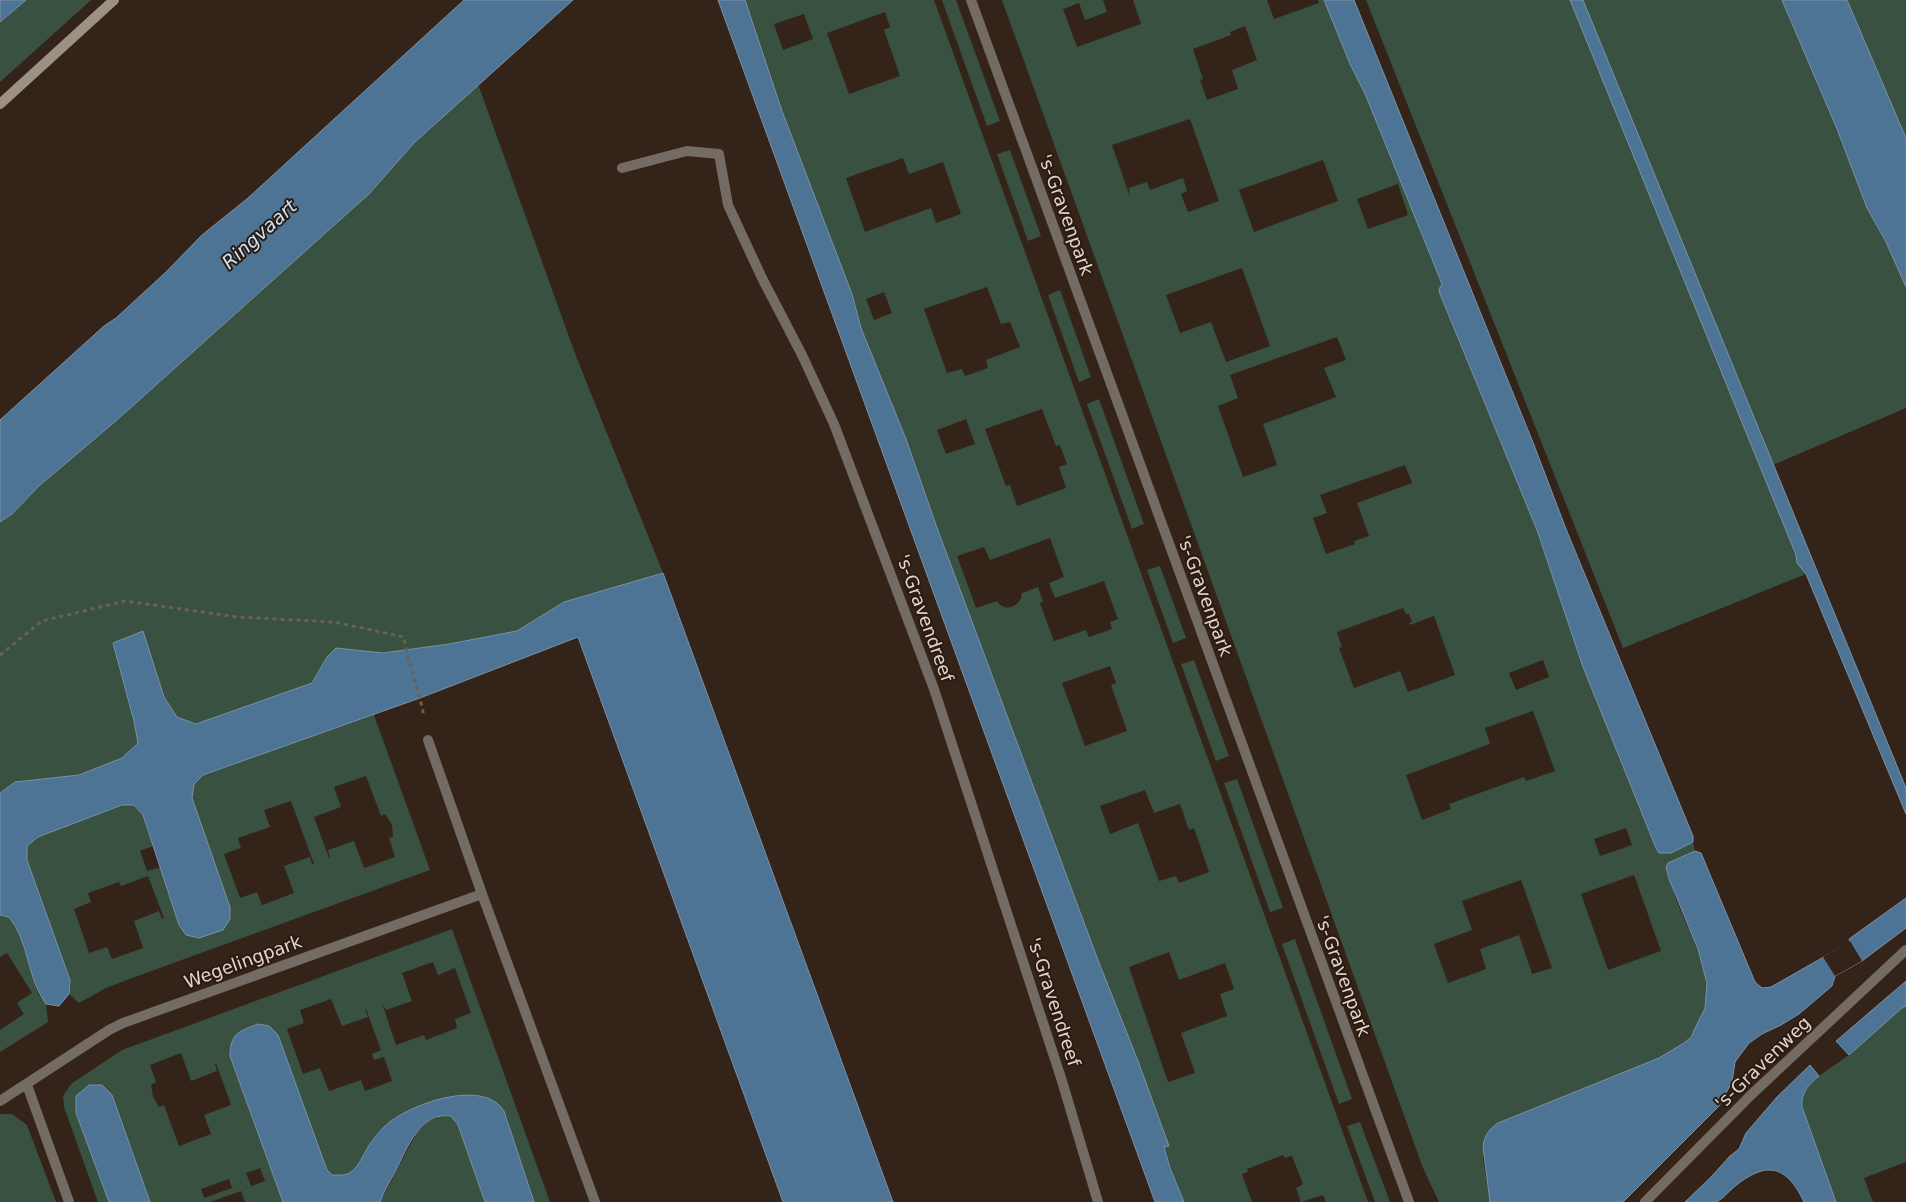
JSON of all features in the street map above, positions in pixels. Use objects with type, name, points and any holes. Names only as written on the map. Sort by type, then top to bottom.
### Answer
[{"type":"street","points":[[0,104],[114,0]]},
{"type":"street","name":"'s-Gravenpark","points":[[971,0],[1409,1202]]},
{"type":"street","name":"'s-Gravendreef","points":[[622,168],[687,151],[719,154],[728,205],[834,424],[934,689],[1060,1072],[1098,1202]]},
{"type":"street","points":[[428,740],[482,894],[595,1202]]},
{"type":"street","name":"Wegelingpark","points":[[0,1101],[109,1030],[123,1023],[482,894]]},
{"type":"street","name":"'s-Gravenweg","points":[[1645,1202],[1751,1095],[1906,950]]},
{"type":"street","points":[[27,1085],[69,1202]]},
{"type":"path","points":[[0,655],[42,621],[125,601],[237,617],[334,622],[404,637],[420,698]]},
{"type":"green space","points":[[26,0],[91,0],[0,82],[0,22]]},
{"type":"green space","points":[[745,0],[934,0],[1368,1202],[1326,1202],[1323,1195],[1301,1202],[1296,1188],[1303,1184],[1292,1156],[1285,1158],[1283,1155],[1247,1169],[1248,1172],[1242,1174],[1252,1202],[1184,1202],[1170,1168],[1164,1146],[1168,1146],[1138,1061],[1098,960],[936,525],[906,439],[861,328],[852,294],[782,111]],"holes":[[[885,12],[890,27],[884,30],[900,76],[849,94],[827,33]],[[804,14],[813,39],[783,50],[774,24]],[[903,158],[909,174],[943,162],[961,214],[936,223],[931,208],[865,232],[846,178]],[[987,287],[1001,324],[1010,322],[1020,347],[986,360],[988,368],[965,376],[962,369],[947,373],[924,309]],[[884,292],[892,313],[874,320],[866,299]],[[1042,409],[1056,446],[1060,445],[1067,464],[1059,467],[1066,488],[1017,506],[1010,485],[1006,486],[985,429]],[[966,419],[975,444],[946,454],[937,430]],[[1050,538],[1064,577],[1049,583],[1055,598],[1104,581],[1118,619],[1110,622],[1112,629],[1089,637],[1086,630],[1054,641],[1040,603],[1043,601],[1038,587],[1022,593],[1021,599],[1012,607],[1003,606],[997,601],[976,608],[957,556],[984,547],[990,560]],[[1110,666],[1116,683],[1111,685],[1127,731],[1085,746],[1062,683]],[[1145,790],[1154,813],[1180,804],[1189,830],[1194,828],[1209,872],[1179,883],[1176,876],[1159,881],[1138,823],[1110,834],[1100,806]],[[1169,952],[1179,980],[1225,963],[1234,989],[1220,994],[1227,1016],[1181,1033],[1195,1073],[1168,1082],[1129,967]]]},
{"type":"green space","points":[[942,0],[956,0],[1000,121],[987,126]]},
{"type":"green space","points":[[1002,0],[1103,0],[1107,12],[1085,20],[1079,3],[1063,9],[1077,47],[1141,24],[1133,0],[1267,0],[1274,19],[1319,3],[1318,0],[1324,0],[1350,64],[1366,96],[1442,284],[1439,289],[1440,294],[1537,530],[1583,667],[1656,848],[1659,853],[1671,853],[1693,842],[1695,851],[1668,863],[1674,893],[1699,952],[1707,982],[1704,1012],[1694,1033],[1681,1046],[1659,1059],[1498,1123],[1483,1157],[1490,1202],[1439,1202],[1423,1168]],"holes":[[[1245,26],[1257,60],[1232,70],[1238,89],[1207,100],[1200,80],[1203,79],[1193,49],[1231,35],[1230,32]],[[1190,119],[1219,201],[1188,212],[1181,194],[1187,191],[1183,178],[1150,190],[1147,182],[1129,188],[1130,197],[1112,145]],[[1323,160],[1338,201],[1254,232],[1239,190]],[[1398,184],[1408,215],[1368,229],[1357,199]],[[1242,268],[1270,346],[1226,362],[1211,322],[1180,333],[1166,295]],[[1337,337],[1346,360],[1324,368],[1336,397],[1263,424],[1277,465],[1243,477],[1218,406],[1238,398],[1230,375]],[[1405,465],[1412,483],[1357,503],[1369,536],[1354,541],[1355,544],[1326,554],[1313,518],[1327,513],[1320,495]],[[1403,608],[1406,614],[1409,614],[1412,622],[1409,623],[1410,625],[1434,616],[1455,675],[1408,692],[1400,671],[1354,688],[1339,648],[1342,647],[1337,632]],[[1543,660],[1549,677],[1516,690],[1509,673]],[[1533,711],[1555,771],[1526,781],[1524,777],[1449,804],[1451,809],[1422,820],[1406,775],[1490,744],[1485,728]],[[1626,828],[1632,845],[1600,856],[1594,839]],[[1634,875],[1661,951],[1608,970],[1581,894]],[[1521,880],[1552,968],[1532,974],[1519,935],[1480,949],[1486,969],[1448,983],[1434,944],[1472,930],[1462,901]]]},
{"type":"green space","points":[[1366,0],[1782,0],[1837,129],[1867,208],[1885,240],[1906,287],[1906,408],[1773,465],[1816,570],[1623,648]]},
{"type":"green space","points":[[1847,0],[1906,0],[1906,138]]},
{"type":"green space","points":[[478,84],[576,356],[663,573],[564,602],[517,631],[449,644],[383,653],[336,648],[327,657],[312,683],[196,724],[177,717],[164,697],[142,631],[134,721],[139,742],[122,758],[79,775],[15,782],[0,793],[0,522],[12,514],[39,486],[117,420],[369,194],[414,143]]},
{"type":"green space","points":[[1010,150],[1041,236],[1028,241],[997,154]]},
{"type":"green space","points":[[1060,290],[1091,377],[1079,382],[1048,295]]},
{"type":"green space","points":[[1099,399],[1144,524],[1132,529],[1087,404]]},
{"type":"green space","points":[[1160,566],[1186,638],[1173,643],[1147,570]]},
{"type":"green space","points":[[1194,660],[1229,756],[1216,761],[1181,664]]},
{"type":"green space","points":[[374,715],[430,870],[135,977],[106,988],[79,1003],[69,994],[70,980],[27,860],[27,846],[38,837],[122,805],[134,805],[143,815],[153,846],[140,851],[147,871],[161,867],[179,925],[199,938],[223,930],[192,798],[194,784],[203,775]],"holes":[[[366,776],[381,816],[385,814],[392,825],[393,837],[389,838],[395,857],[364,868],[354,841],[328,850],[329,858],[314,817],[341,807],[334,787]],[[291,801],[314,864],[312,864],[310,857],[284,866],[294,893],[262,905],[257,892],[240,898],[224,854],[241,848],[238,838],[270,827],[264,810]],[[148,876],[164,918],[162,919],[159,911],[134,921],[143,948],[112,959],[107,947],[89,953],[74,909],[91,902],[88,893],[119,882],[121,886]]]},
{"type":"green space","points":[[1237,779],[1283,908],[1270,912],[1224,783]]},
{"type":"green space","points":[[0,915],[9,917],[17,926],[38,994],[46,1004],[48,1022],[0,1052],[0,1030],[24,1014],[17,1003],[32,993],[7,953],[0,957]]},
{"type":"green space","points":[[452,929],[550,1202],[534,1202],[504,1110],[490,1100],[475,1096],[440,1099],[406,1112],[392,1120],[382,1129],[352,1171],[345,1175],[332,1176],[327,1170],[258,1024],[246,1029],[234,1038],[230,1049],[230,1056],[283,1202],[245,1202],[241,1191],[210,1202],[150,1202],[112,1095],[76,1113],[109,1202],[98,1202],[64,1107],[63,1096],[71,1084],[122,1050]],"holes":[[[433,962],[438,975],[455,968],[471,1013],[455,1019],[457,1028],[426,1040],[424,1035],[396,1045],[382,1003],[386,1010],[412,1001],[402,973]],[[331,999],[342,1026],[368,1017],[366,1009],[381,1050],[372,1054],[374,1060],[384,1057],[392,1081],[365,1091],[361,1080],[329,1091],[320,1068],[303,1074],[287,1029],[304,1023],[300,1010]],[[181,1053],[191,1081],[217,1071],[216,1063],[231,1105],[204,1115],[211,1134],[179,1146],[164,1105],[159,1107],[153,1097],[151,1085],[156,1082],[150,1065]],[[260,1168],[265,1181],[251,1186],[246,1173]],[[229,1179],[232,1188],[204,1198],[201,1189]]]},
{"type":"green space","points":[[1295,939],[1352,1099],[1339,1104],[1282,944]]},
{"type":"green space","points":[[1906,1006],[1906,1162],[1864,1178],[1873,1202],[1836,1202],[1802,1107],[1802,1097],[1807,1088],[1819,1076],[1849,1055]]},
{"type":"green space","points":[[0,1114],[12,1114],[27,1125],[56,1202],[0,1202]]},
{"type":"green space","points":[[441,1116],[451,1116],[458,1125],[485,1202],[380,1202],[417,1132],[428,1121]]},
{"type":"green space","points":[[1360,1122],[1390,1202],[1375,1202],[1347,1126]]},
{"type":"water","points":[[0,0],[26,0],[0,22]]},
{"type":"water","name":"Ringvaart","points":[[464,0],[573,0],[414,143],[369,194],[117,420],[39,486],[12,514],[0,522],[0,420],[104,326],[116,318],[165,273],[202,235],[248,198]]},
{"type":"water","points":[[718,0],[745,0],[782,111],[852,294],[861,328],[906,439],[936,525],[1098,960],[1138,1061],[1169,1146],[1164,1147],[1170,1168],[1184,1202],[1155,1202]]},
{"type":"water","points":[[1324,0],[1354,0],[1534,445],[1566,529],[1693,836],[1693,842],[1671,853],[1659,853],[1656,848],[1583,667],[1537,530],[1440,294],[1439,289],[1442,284],[1366,96],[1350,64]]},
{"type":"water","points":[[1570,0],[1583,0],[1906,788],[1906,814],[1806,574],[1797,563],[1796,555]]},
{"type":"water","points":[[1782,0],[1847,0],[1906,138],[1906,287],[1885,240],[1867,208],[1837,129]]},
{"type":"water","points":[[663,573],[893,1202],[783,1202],[578,637],[420,698],[203,775],[194,784],[192,798],[230,907],[230,919],[223,930],[199,938],[186,935],[179,925],[143,815],[134,805],[122,805],[38,837],[27,846],[27,860],[70,980],[69,994],[59,1006],[46,1004],[35,983],[21,937],[16,927],[9,917],[0,915],[0,793],[15,782],[79,775],[122,758],[138,743],[113,643],[143,631],[164,697],[177,717],[196,724],[312,683],[327,657],[336,648],[383,653],[449,644],[517,631],[564,602]]},
{"type":"water","points":[[1695,851],[1701,853],[1755,982],[1762,988],[1771,987],[1850,942],[1849,939],[1906,898],[1906,928],[1862,961],[1835,976],[1832,986],[1799,1014],[1749,1043],[1735,1062],[1732,1082],[1719,1106],[1623,1202],[1490,1202],[1483,1147],[1486,1136],[1495,1125],[1659,1058],[1691,1037],[1705,1008],[1707,983],[1698,949],[1669,879],[1666,867],[1668,863]]},
{"type":"water","points":[[1906,981],[1906,1006],[1849,1055],[1836,1041]]},
{"type":"water","points":[[258,1024],[269,1026],[278,1035],[327,1170],[332,1175],[344,1175],[351,1172],[383,1128],[410,1110],[445,1098],[463,1095],[480,1096],[494,1101],[504,1111],[534,1202],[485,1202],[458,1125],[451,1116],[440,1116],[431,1119],[416,1133],[380,1202],[283,1202],[230,1056],[230,1049],[237,1034]]},
{"type":"water","points":[[1810,1065],[1819,1076],[1806,1090],[1802,1107],[1836,1202],[1804,1202],[1790,1180],[1774,1170],[1765,1170],[1745,1179],[1716,1202],[1685,1202],[1739,1149],[1746,1133],[1777,1097]]},
{"type":"water","points":[[89,1085],[102,1085],[112,1095],[150,1202],[109,1202],[76,1113],[76,1096]]},
{"type":"pier","points":[[1850,941],[1862,961],[1835,976],[1823,957]]}]
